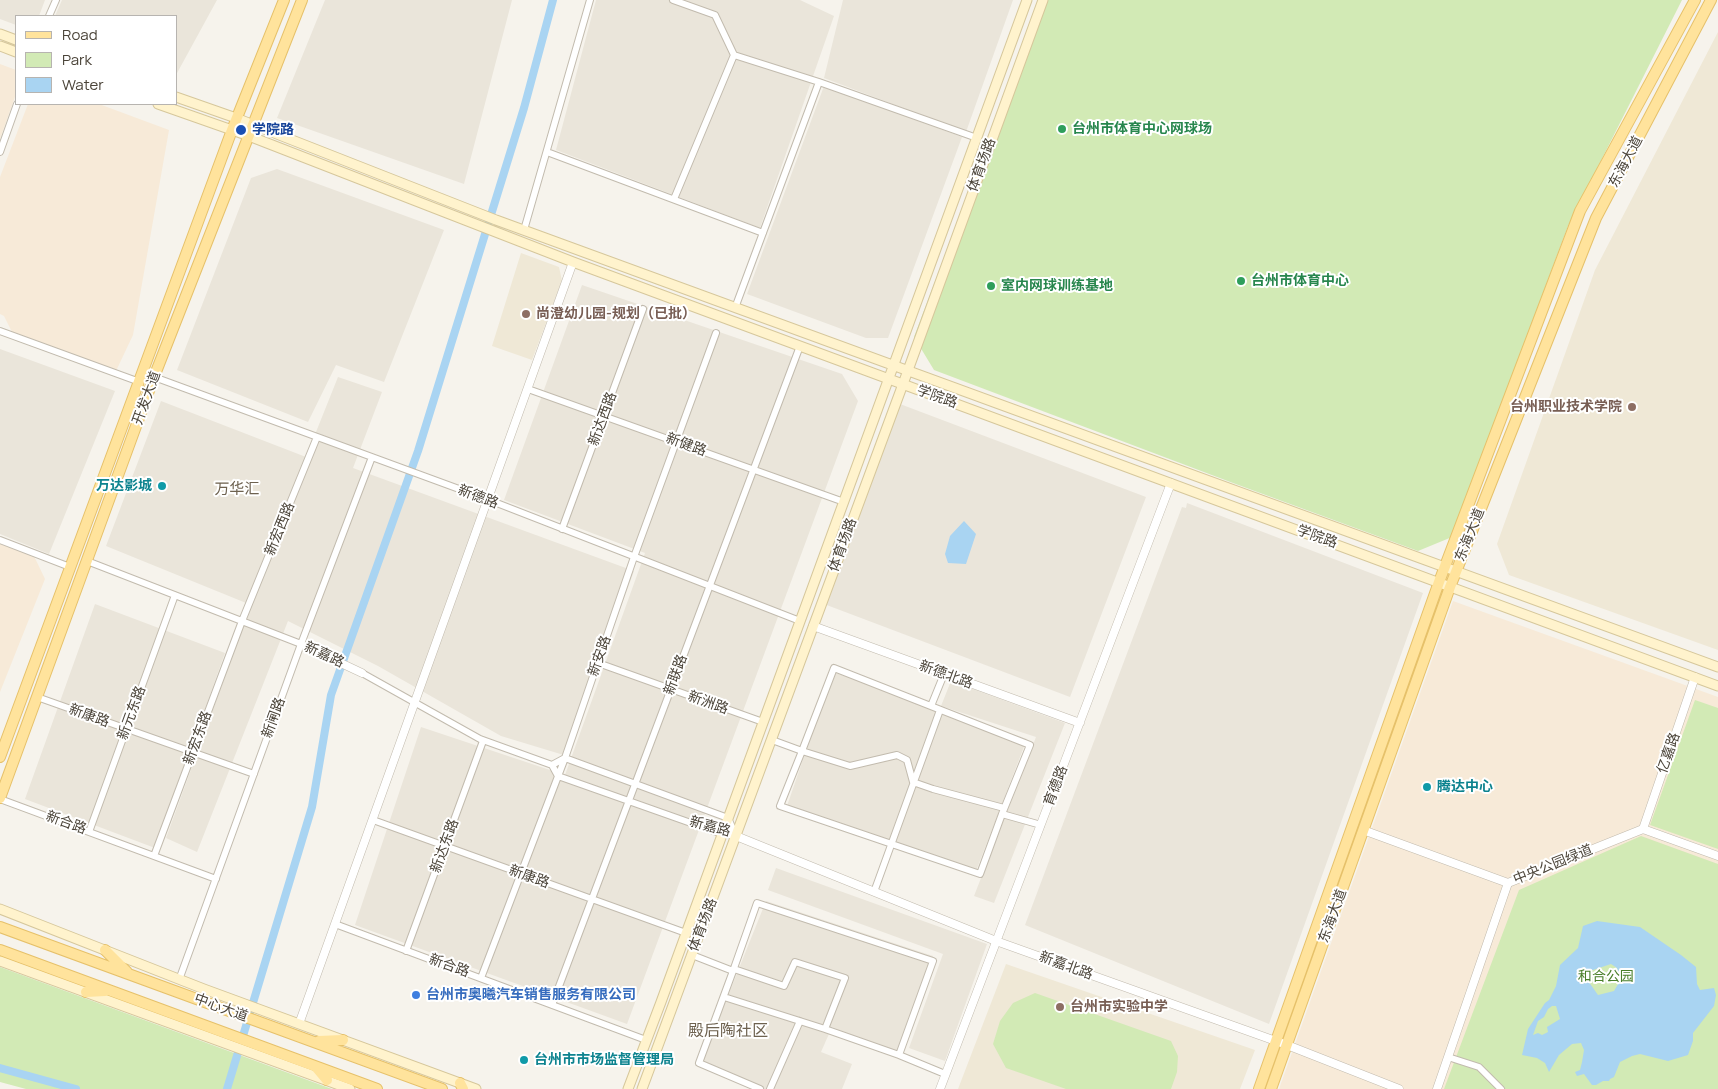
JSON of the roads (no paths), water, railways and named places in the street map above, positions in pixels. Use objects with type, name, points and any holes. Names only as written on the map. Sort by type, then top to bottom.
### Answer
[{"type":"main road","name":"开发大道","points":[[0,757],[236,118],[284,0]]},
{"type":"main road","name":"开发大道","points":[[0,798],[154,377],[302,0]]},
{"type":"main road","points":[[628,1089],[1027,0]]},
{"type":"main road","name":"体育场路","points":[[642,1089],[1043,0]]},
{"type":"main road","name":"东海大道","points":[[1259,1089],[1439,582],[1580,212],[1695,0]]},
{"type":"main road","name":"东海大道","points":[[1271,1089],[1450,587],[1596,218],[1711,0]]},
{"type":"main road","points":[[0,34],[15,40]]},
{"type":"main road","points":[[0,46],[15,52]]},
{"type":"main road","name":"学院路","points":[[178,97],[253,124],[496,220],[1718,667]]},
{"type":"main road","name":"学院路","points":[[161,105],[249,136],[573,262],[1718,686]]},
{"type":"main road","points":[[0,908],[179,980],[343,1040],[461,1086],[476,1089]]},
{"type":"main road","points":[[0,920],[4,928]]},
{"type":"main road","name":"中心大道","points":[[4,928],[442,1089]]},
{"type":"main road","points":[[106,950],[129,974]]},
{"type":"main road","points":[[1,953],[86,992],[222,1037]]},
{"type":"main road","name":"中心大道","points":[[1,953],[110,990],[222,1037],[315,1066],[377,1089]]},
{"type":"main road","points":[[86,992],[110,990]]},
{"type":"main road","points":[[314,1042],[343,1040]]},
{"type":"main road","points":[[247,1046],[350,1089]]},
{"type":"main road","points":[[315,1066],[326,1080]]},
{"type":"street","points":[[49,15],[56,0]]},
{"type":"street","points":[[524,230],[590,0]]},
{"type":"street","points":[[673,0],[715,15],[734,55],[819,82],[977,138]]},
{"type":"street","points":[[674,199],[734,55]]},
{"type":"street","points":[[735,308],[819,82]]},
{"type":"street","points":[[0,152],[17,105]]},
{"type":"street","points":[[547,152],[763,233]]},
{"type":"street","points":[[299,1024],[573,262]]},
{"type":"street","name":"新达西路","points":[[562,529],[643,309]]},
{"type":"street","points":[[0,331],[137,381]]},
{"type":"street","name":"新安路","points":[[481,978],[565,758],[634,557],[716,333]]},
{"type":"street","name":"新联路","points":[[552,1005],[800,346]]},
{"type":"street","name":"新德路","points":[[154,377],[489,500],[800,621]]},
{"type":"street","name":"新健路","points":[[528,389],[844,502]]},
{"type":"street","name":"新宏西路","points":[[242,621],[318,437]]},
{"type":"street","name":"新闸路","points":[[179,980],[301,644],[372,457]]},
{"type":"street","name":"育德路","points":[[940,1089],[1172,483]]},
{"type":"street","points":[[0,540],[70,567]]},
{"type":"street","name":"新嘉路","points":[[87,561],[301,644],[362,674],[484,741],[552,765]]},
{"type":"street","name":"新元东路","points":[[89,832],[175,595]]},
{"type":"street","name":"新宏东路","points":[[154,856],[242,621]]},
{"type":"street","name":"新德北路","points":[[813,626],[1080,723]]},
{"type":"street","name":"新洲路","points":[[598,663],[763,722]]},
{"type":"street","points":[[834,668],[931,706],[1030,745],[980,874],[780,806],[834,668]]},
{"type":"street","points":[[931,706],[944,674]]},
{"type":"street","name":"亿嘉路","points":[[1643,829],[1695,677]]},
{"type":"street","name":"新康路","points":[[37,698],[254,774]]},
{"type":"street","points":[[874,892],[940,710]]},
{"type":"street","points":[[772,740],[850,766],[897,755],[907,760],[913,782]]},
{"type":"street","name":"新达东路","points":[[406,951],[484,741]]},
{"type":"street","points":[[558,776],[552,765],[565,758]]},
{"type":"street","name":"新嘉路","points":[[565,758],[728,818],[736,836]]},
{"type":"street","name":"新嘉路","points":[[558,776],[722,834],[736,836]]},
{"type":"street","points":[[913,782],[1041,825]]},
{"type":"street","name":"新合路","points":[[0,798],[216,879]]},
{"type":"street","name":"新康路","points":[[373,820],[686,933]]},
{"type":"street","points":[[1643,829],[1718,856]]},
{"type":"street","name":"中央公园绿道","points":[[1437,1089],[1508,883],[1643,829]]},
{"type":"street","points":[[1363,830],[1508,883]]},
{"type":"street","name":"新嘉北路","points":[[736,836],[996,941],[1287,1045],[1399,1089]]},
{"type":"street","points":[[760,1089],[699,1063],[757,903],[934,961],[899,1055]]},
{"type":"street","name":"新合路","points":[[335,924],[646,1040]]},
{"type":"street","points":[[692,955],[784,986],[795,962],[845,978],[826,1029]]},
{"type":"street","points":[[724,997],[826,1029],[946,1074]]},
{"type":"street","points":[[770,1089],[800,1021]]},
{"type":"street","points":[[1448,1057],[1479,1068],[1501,1089]]},
{"type":"water","points":[[964,521],[976,534],[966,564],[948,563],[945,554],[950,536]]},
{"type":"water","points":[[1597,921],[1640,927],[1696,967],[1697,984],[1700,990],[1714,988],[1716,995],[1714,1006],[1693,1033],[1693,1041],[1688,1055],[1668,1061],[1640,1054],[1632,1056],[1620,1062],[1614,1077],[1609,1081],[1592,1085],[1584,1074],[1577,1076],[1575,1072],[1580,1070],[1582,1062],[1584,1050],[1581,1043],[1572,1044],[1559,1055],[1549,1072],[1545,1063],[1537,1058],[1522,1055],[1528,1029],[1549,1000],[1556,986],[1560,965],[1578,948],[1583,926]],"holes":[[[1611,964],[1617,968],[1621,979],[1614,991],[1598,995],[1586,978],[1590,971]],[[1552,1006],[1556,1006],[1560,1019],[1547,1027],[1548,1032],[1542,1035],[1538,1033],[1533,1035],[1538,1021],[1544,1017]]]},
{"type":"waterway","points":[[227,1089],[312,807],[331,695],[418,451],[524,108],[553,0]]},
{"type":"waterway","points":[[0,1068],[76,1089]]},
{"type":"place","name":"台州市体育中心网球场","points":[[1062,129]]},
{"type":"place","name":"学院路","points":[[241,130]]},
{"type":"place","name":"台州市体育中心","points":[[1241,281]]},
{"type":"place","name":"室内网球训练基地","points":[[991,286]]},
{"type":"place","name":"尚澄幼儿园-规划（已批）","points":[[526,314]]},
{"type":"place","name":"台州职业技术学院","points":[[1632,407]]},
{"type":"place","name":"万达影城","points":[[162,486]]},
{"type":"place","name":"腾达中心","points":[[1427,787]]},
{"type":"place","name":"台州市奥曦汽车销售服务有限公司","points":[[416,995]]},
{"type":"place","name":"台州市实验中学","points":[[1060,1007]]},
{"type":"place","name":"台州市市场监督管理局","points":[[524,1060]]},
{"type":"district","name":"万华汇","points":[[237,490]]},
{"type":"district","name":"殿后陶社区","points":[[728,1032]]},
{"type":"park label","name":"和合公园","points":[[1606,977]]}]
